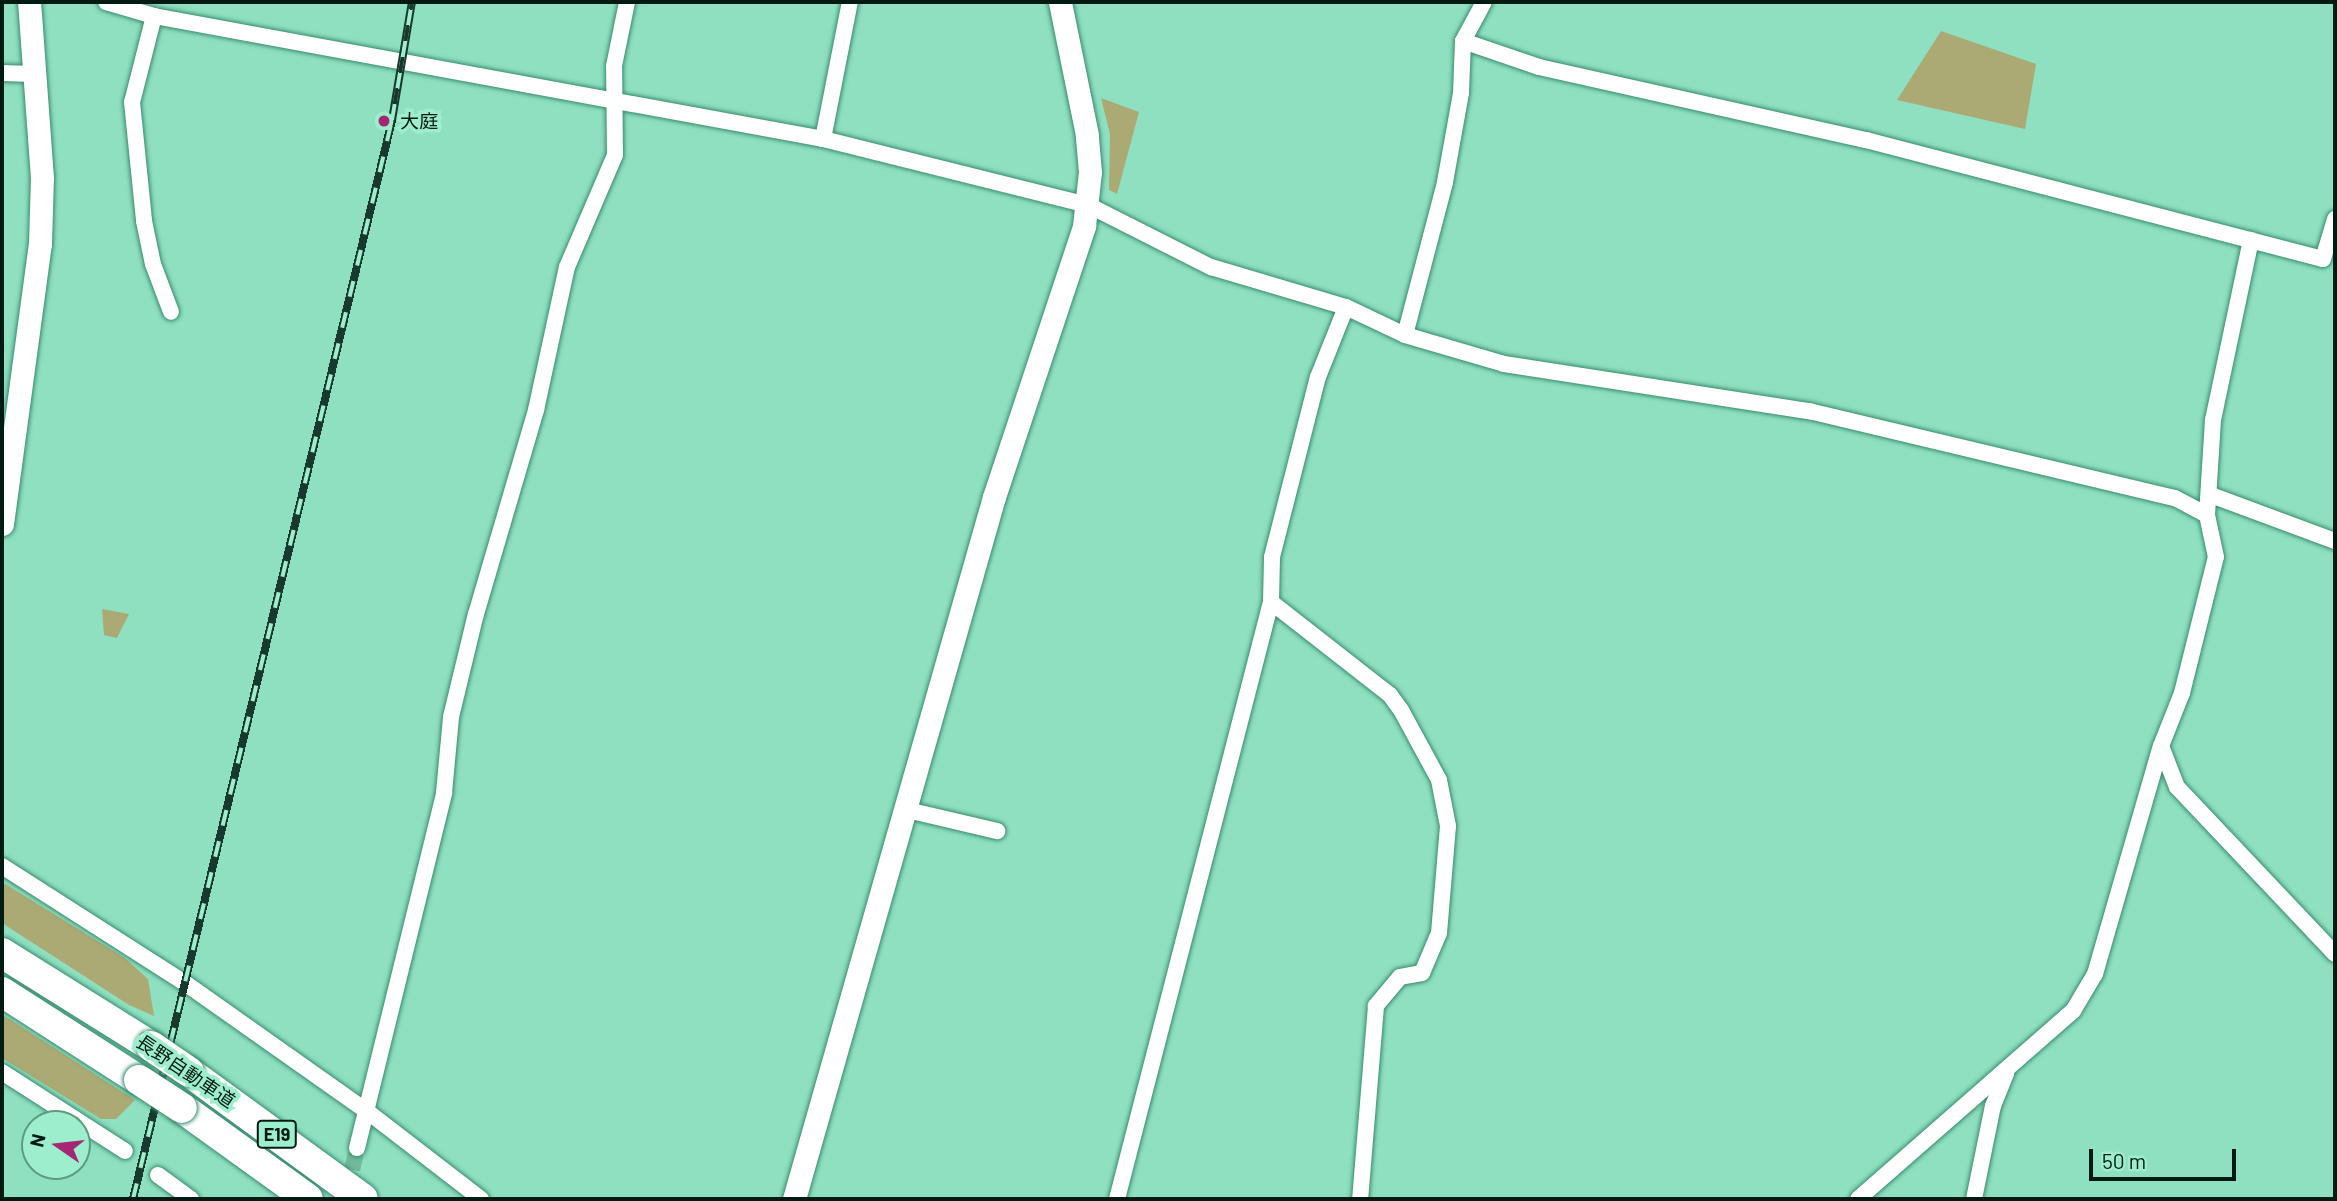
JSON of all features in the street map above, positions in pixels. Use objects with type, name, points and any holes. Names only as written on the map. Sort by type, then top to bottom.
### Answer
[{"type":"highway","name":"長野自動車道","points":[[2,953],[151,1046],[363,1199]]},
{"type":"highway","name":"長野自動車道","points":[[2,992],[182,1108],[308,1199]]},
{"type":"street","points":[[2,524],[40,244],[42,178],[29,2]]},
{"type":"street","points":[[106,2],[154,16],[822,139],[1088,205],[1211,267],[1346,306],[1405,335],[1549,374],[1810,411],[2175,498],[2207,515]]},
{"type":"street","points":[[357,1148],[368,1112],[444,793],[454,704],[536,410],[567,267],[615,155],[614,66],[627,2]]},
{"type":"street","points":[[822,139],[850,2]]},
{"type":"street","points":[[794,1199],[903,808],[995,497],[1088,205],[1087,135],[1060,2]]},
{"type":"street","points":[[1405,335],[1444,182],[1461,93],[1463,41],[1484,2]]},
{"type":"street","points":[[154,16],[132,102],[144,221],[153,264],[172,312]]},
{"type":"street","points":[[1463,41],[1539,67],[1866,140],[2323,258],[2335,219]]},
{"type":"street","points":[[2,73],[34,74]]},
{"type":"street","points":[[1858,1199],[2073,1011],[2095,974],[2161,746],[2182,693],[2216,557],[2207,515],[2211,495],[2213,420],[2251,240]]},
{"type":"street","points":[[1117,1199],[1271,602],[1272,557],[1314,390],[1346,306]]},
{"type":"street","points":[[2211,495],[2335,541]]},
{"type":"street","points":[[1271,602],[1390,695],[1439,780],[1448,826],[1438,933],[1422,973],[1400,977],[1376,1006],[1360,1199]]},
{"type":"street","points":[[2161,746],[2177,787],[2335,954]]},
{"type":"street","points":[[903,808],[997,831]]},
{"type":"street","points":[[2,866],[185,983],[368,1112],[481,1199]]},
{"type":"street","points":[[1974,1199],[1993,1106],[2007,1070]]},
{"type":"street","points":[[2,1072],[125,1151]]},
{"type":"street","points":[[158,1175],[191,1199]]},
{"type":"shaded area","points":[[1941,31],[2036,64],[2025,129],[1897,100]]},
{"type":"shaded area","points":[[1101,98],[1139,112],[1117,194],[1109,190],[1110,134]]},
{"type":"shaded area","points":[[102,609],[129,614],[117,638],[104,635]]},
{"type":"shaded area","points":[[2,882],[125,958],[148,979],[154,1016],[129,1005],[2,923]]},
{"type":"shaded area","points":[[2,1015],[135,1100],[116,1119],[101,1119],[91,1113],[91,1110],[86,1110],[2,1058]]},
{"type":"tunnel","points":[[347,1193],[357,1148]]},
{"type":"railway","points":[[133,1199],[392,120],[412,2]]},
{"type":"place","name":"大庭","points":[[384,121]]}]
